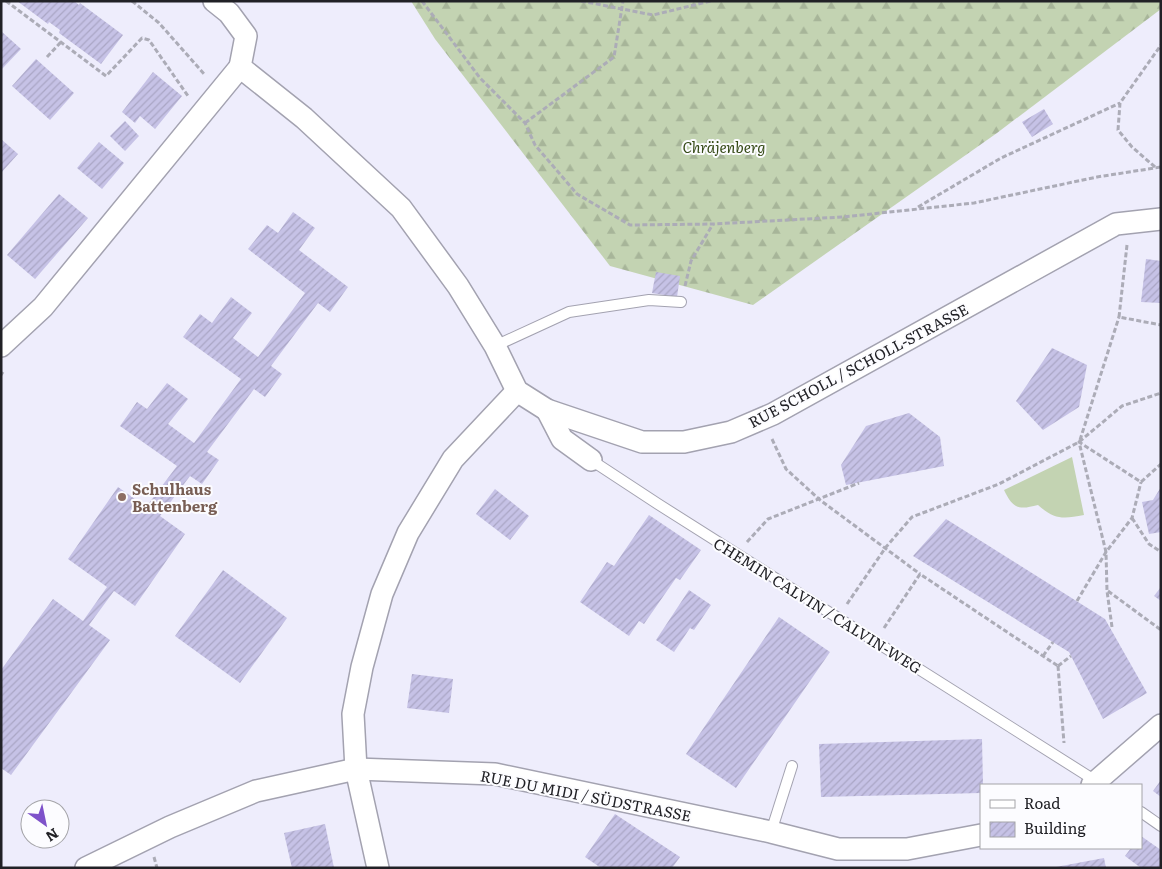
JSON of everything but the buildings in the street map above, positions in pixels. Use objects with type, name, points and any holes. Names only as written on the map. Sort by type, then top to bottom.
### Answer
[{"type":"street","points":[[1,346],[43,306],[240,67],[246,36],[229,13],[214,1]]},
{"type":"street","name":"RUE SCHOLL / SCHOLL-STRASSE","points":[[240,67],[304,118],[401,208],[458,286],[518,391],[547,410],[642,442],[684,442],[731,432],[773,414],[1116,224],[1161,219]]},
{"type":"street","points":[[378,868],[356,769],[353,714],[362,667],[382,594],[408,533],[454,459],[518,391]]},
{"type":"street","name":"CHEMIN CALVIN / CALVIN-WEG","points":[[547,410],[562,439],[591,460]]},
{"type":"street","points":[[1097,784],[1161,725]]},
{"type":"street","name":"RUE DU MIDI / SÜDSTRASSE","points":[[86,868],[170,827],[256,791],[356,769],[495,774],[771,832],[838,849],[906,849],[980,835]]},
{"type":"lane","points":[[494,346],[568,312],[649,300],[680,302]]},
{"type":"lane","name":"CHEMIN CALVIN / CALVIN-WEG","points":[[591,460],[1065,760],[1097,784]]},
{"type":"lane","points":[[771,832],[792,766]]},
{"type":"lane","points":[[1142,813],[1161,826]]},
{"type":"path","points":[[6,1],[106,76],[142,38],[146,38],[201,116]]},
{"type":"path","points":[[132,1],[159,23],[220,92]]},
{"type":"path","points":[[422,1],[480,78],[525,123],[534,145],[577,194],[630,225],[713,224],[843,217],[974,203],[1097,177],[1161,166]]},
{"type":"path","points":[[581,1],[654,16],[711,1]]},
{"type":"path","points":[[525,123],[614,57],[623,1]]},
{"type":"path","points":[[47,58],[60,42]]},
{"type":"path","points":[[915,209],[1001,158],[1120,103],[1161,46]]},
{"type":"path","points":[[1120,103],[1118,130],[1132,148],[1156,167]]},
{"type":"path","points":[[680,302],[691,261],[713,224]]},
{"type":"path","points":[[1112,627],[1107,591],[1106,552],[1079,442],[1119,317],[1127,245]]},
{"type":"path","points":[[1119,317],[1161,325]]},
{"type":"path","points":[[838,618],[886,547],[912,517],[999,484],[1079,442],[1122,406],[1161,393]]},
{"type":"path","points":[[772,439],[786,469],[820,500],[920,574],[1058,666]]},
{"type":"path","points":[[1079,442],[1141,482]]},
{"type":"path","points":[[1077,601],[1106,552],[1132,518],[1141,482],[1161,464]]},
{"type":"path","points":[[736,553],[768,519],[860,483]]},
{"type":"path","points":[[1132,518],[1149,544],[1161,552]]},
{"type":"path","points":[[876,642],[920,574]]},
{"type":"path","points":[[1107,591],[1161,630]]},
{"type":"path","points":[[1043,656],[1053,642]]},
{"type":"path","points":[[1058,666],[1071,656]]},
{"type":"path","points":[[1058,666],[1065,760]]},
{"type":"green space","name":"Chräjenberg","points":[[411,1],[1161,1],[1161,9],[997,133],[753,305],[610,266],[435,39]]},
{"type":"green space","points":[[1072,457],[1084,515],[1070,517],[1054,516],[1038,505],[1021,507],[1010,501],[1004,490]]},
{"type":"place","name":"Schulhaus Battenberg","points":[[122,497]]}]
